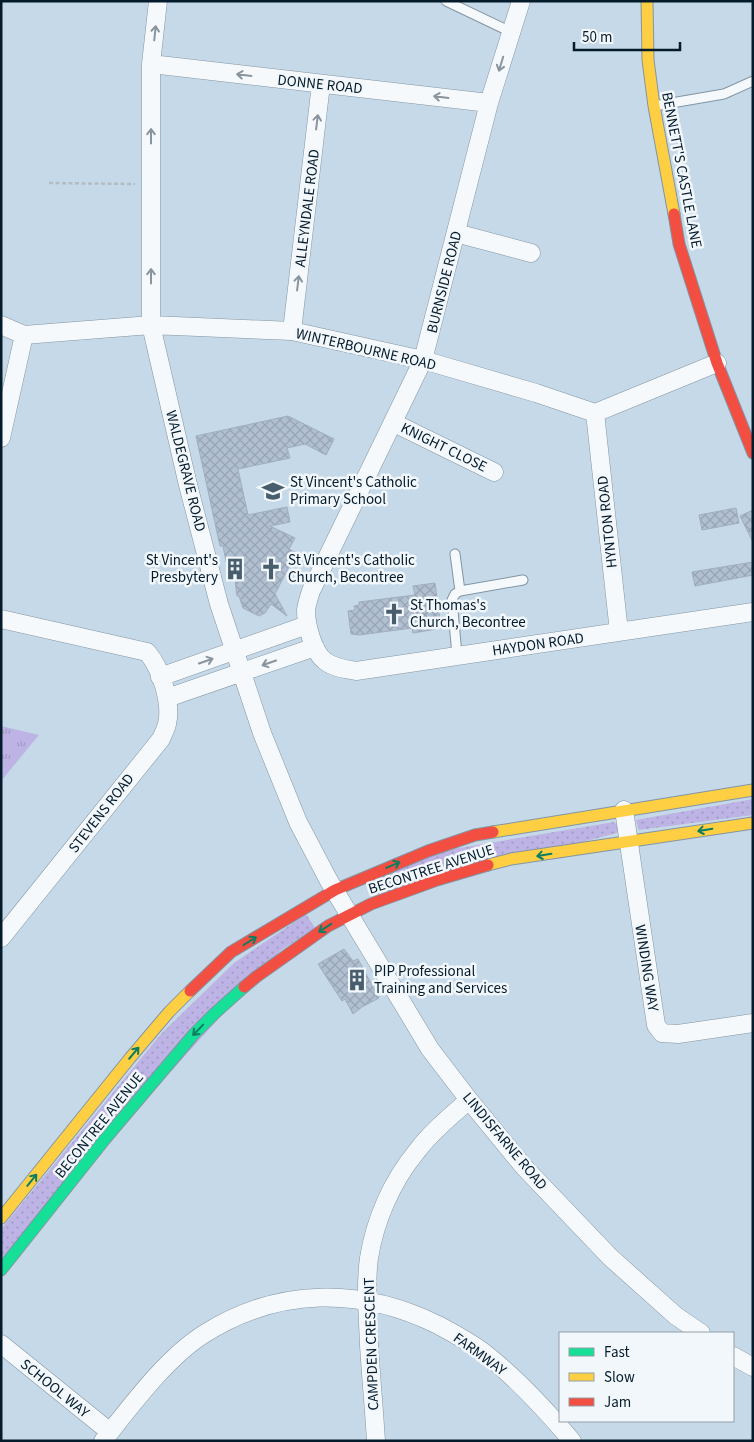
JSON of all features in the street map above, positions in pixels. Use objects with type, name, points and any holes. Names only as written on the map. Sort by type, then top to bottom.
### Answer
[{"type":"street","name":"WALDEGRAVE ROAD","points":[[158,1],[151,64],[151,325],[191,494],[220,604],[262,733],[298,822],[349,914]]},
{"type":"street","name":"BURNSIDE ROAD","points":[[320,654],[307,625],[306,608],[311,590],[424,360],[489,103],[521,1]]},
{"type":"street","name":"BENNETT'S CASTLE LANE","points":[[647,1],[648,60],[654,106],[679,244],[717,363],[753,453]]},
{"type":"street","name":"DONNE ROAD","points":[[151,64],[489,103]]},
{"type":"street","name":"ALLEYNDALE ROAD","points":[[292,331],[321,84]]},
{"type":"street","points":[[456,233],[531,253]]},
{"type":"street","name":"WINTERBOURNE ROAD","points":[[1,325],[24,335],[151,325],[292,331],[424,360],[536,393],[595,413]]},
{"type":"street","points":[[1,438],[24,335]]},
{"type":"street","points":[[595,413],[717,363]]},
{"type":"street","name":"HYNTON ROAD","points":[[595,413],[619,632]]},
{"type":"street","name":"KNIGHT CLOSE","points":[[394,422],[494,472]]},
{"type":"street","name":"HAYDON ROAD","points":[[320,654],[338,668],[356,671],[753,612]]},
{"type":"street","name":"STEVENS ROAD","points":[[1,619],[147,652],[155,662],[167,698],[169,714],[167,727],[161,739],[1,938]]},
{"type":"street","points":[[160,677],[307,625]]},
{"type":"street","points":[[167,698],[242,672],[320,654]]},
{"type":"street","name":"BECONTREE AVENUE","points":[[1,1218],[135,1051],[198,982],[231,952],[335,890],[428,851],[475,835],[753,790]]},
{"type":"street","name":"WINDING WAY","points":[[624,810],[656,1026],[659,1031],[662,1034],[678,1034],[753,1023]]},
{"type":"street","name":"BECONTREE AVENUE","points":[[1,1270],[105,1139],[194,1034],[256,977],[328,926],[371,904],[437,880],[511,859],[753,823]]},
{"type":"street","name":"LINDISFARNE ROAD","points":[[349,914],[430,1048],[469,1100],[524,1167],[610,1257],[676,1316],[700,1332]]},
{"type":"street","name":"CAMPDEN CRESCENT","points":[[376,1441],[367,1301],[369,1258],[376,1226],[394,1186],[417,1150],[469,1100]]},
{"type":"street","name":"FARMWAY","points":[[106,1436],[171,1360],[203,1335],[226,1322],[256,1309],[287,1300],[325,1297],[367,1301],[400,1309],[454,1333],[486,1354],[514,1379],[550,1414],[572,1441]]},
{"type":"street","name":"SCHOOL WAY","points":[[1,1344],[106,1436]]},
{"type":"street","points":[[734,1357],[753,1367]]},
{"type":"lane","points":[[446,1],[511,32]]},
{"type":"lane","points":[[654,106],[724,94],[753,81]]},
{"type":"lane","points":[[455,554],[460,590]]},
{"type":"lane","points":[[457,655],[452,600],[455,594],[460,590],[524,580]]},
{"type":"path","points":[[49,183],[151,184]]},
{"type":"green space","points":[[1,726],[39,735],[1,781]]},
{"type":"green space","points":[[753,799],[753,815],[639,830],[636,820]]},
{"type":"green space","points":[[614,822],[618,827],[617,833],[378,895],[370,879],[442,851]]},
{"type":"green space","points":[[306,914],[315,928],[280,951],[1,1259],[1,1229],[161,1034],[234,963]]},
{"type":"building","points":[[288,416],[334,439],[326,455],[305,444],[287,448],[290,458],[238,469],[248,515],[287,507],[290,522],[270,526],[295,538],[289,549],[296,553],[275,594],[287,616],[271,604],[265,613],[259,616],[243,608],[239,596],[237,596],[235,580],[230,581],[223,546],[220,546],[196,436]]},
{"type":"building","points":[[736,508],[739,523],[702,530],[699,515]]},
{"type":"building","points":[[753,510],[753,542],[740,516]]},
{"type":"building","points":[[753,562],[753,575],[695,586],[692,572]]},
{"type":"building","name":"St Thomas's Church, Becontree","points":[[435,583],[440,620],[437,629],[413,633],[412,628],[359,635],[351,634],[348,611],[355,610],[354,606],[359,605],[359,602],[415,595],[413,586]]},
{"type":"building","name":"PIP Professional Training and Services","points":[[344,949],[353,961],[358,959],[379,998],[353,1014],[345,999],[342,1001],[318,964]]},
{"type":"traffic: fast","points":[[1,1270],[105,1139],[194,1034],[244,987]]},
{"type":"traffic: slow","points":[[647,1],[648,60],[654,106],[674,214]]},
{"type":"traffic: slow","points":[[493,832],[753,790]]},
{"type":"traffic: slow","points":[[488,865],[511,859],[753,823]]},
{"type":"traffic: slow","points":[[1,1218],[130,1058],[169,1012],[190,991]]},
{"type":"traffic: jam","points":[[674,214],[679,244],[717,363],[753,453]]},
{"type":"traffic: jam","points":[[190,991],[231,952],[335,890],[428,851],[475,835],[493,832]]},
{"type":"traffic: jam","points":[[244,987],[328,926],[371,904],[437,880],[488,865]]},
{"type":"place","name":"St Vincent's Catholic Primary School","points":[[273,491]]},
{"type":"place","name":"St Vincent's Presbytery","points":[[235,569]]},
{"type":"place","name":"St Vincent's Catholic Church, Becontree","points":[[271,569]]},
{"type":"place","name":"St Thomas's Church, Becontree","points":[[394,614]]},
{"type":"place","name":"PIP Professional Training and Services","points":[[357,980]]}]
